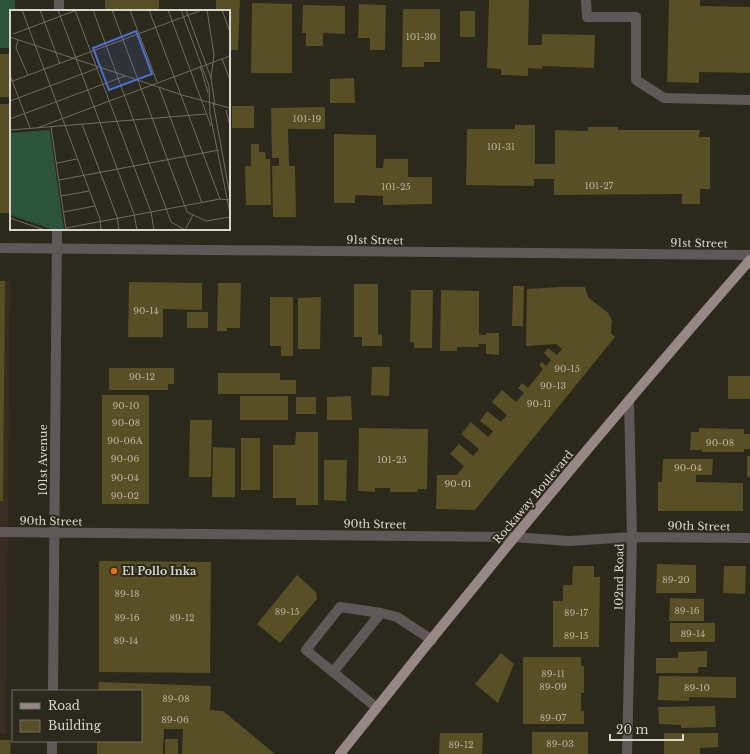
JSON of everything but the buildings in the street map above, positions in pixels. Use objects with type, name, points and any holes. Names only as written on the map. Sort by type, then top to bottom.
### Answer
[{"type":"main road","name":"Rockaway Boulevard","points":[[340,754],[348,749],[377,708],[514,537],[629,400],[750,260]]},
{"type":"street","points":[[586,0],[587,17],[636,17],[636,80],[664,98],[750,100]]},
{"type":"street","name":"101st Avenue","points":[[53,690],[57,230]]},
{"type":"street","name":"91st Street","points":[[0,248],[750,255]]},
{"type":"street","name":"102nd Road","points":[[627,754],[632,537],[629,400]]},
{"type":"street","name":"90th Street","points":[[0,532],[514,537],[569,541],[632,537],[750,538]]},
{"type":"street","points":[[377,708],[306,650],[340,607],[382,613],[397,617],[432,640]]},
{"type":"street","points":[[333,672],[382,613]]},
{"type":"street","points":[[52,742],[52,754]]},
{"type":"shaded area","points":[[0,281],[10,281],[6,733],[0,733]]},
{"type":"green space","points":[[0,0],[15,0],[15,10],[10,10],[10,48],[0,48]]},
{"type":"place","name":"El Pollo Inka","points":[[114,571]]}]
